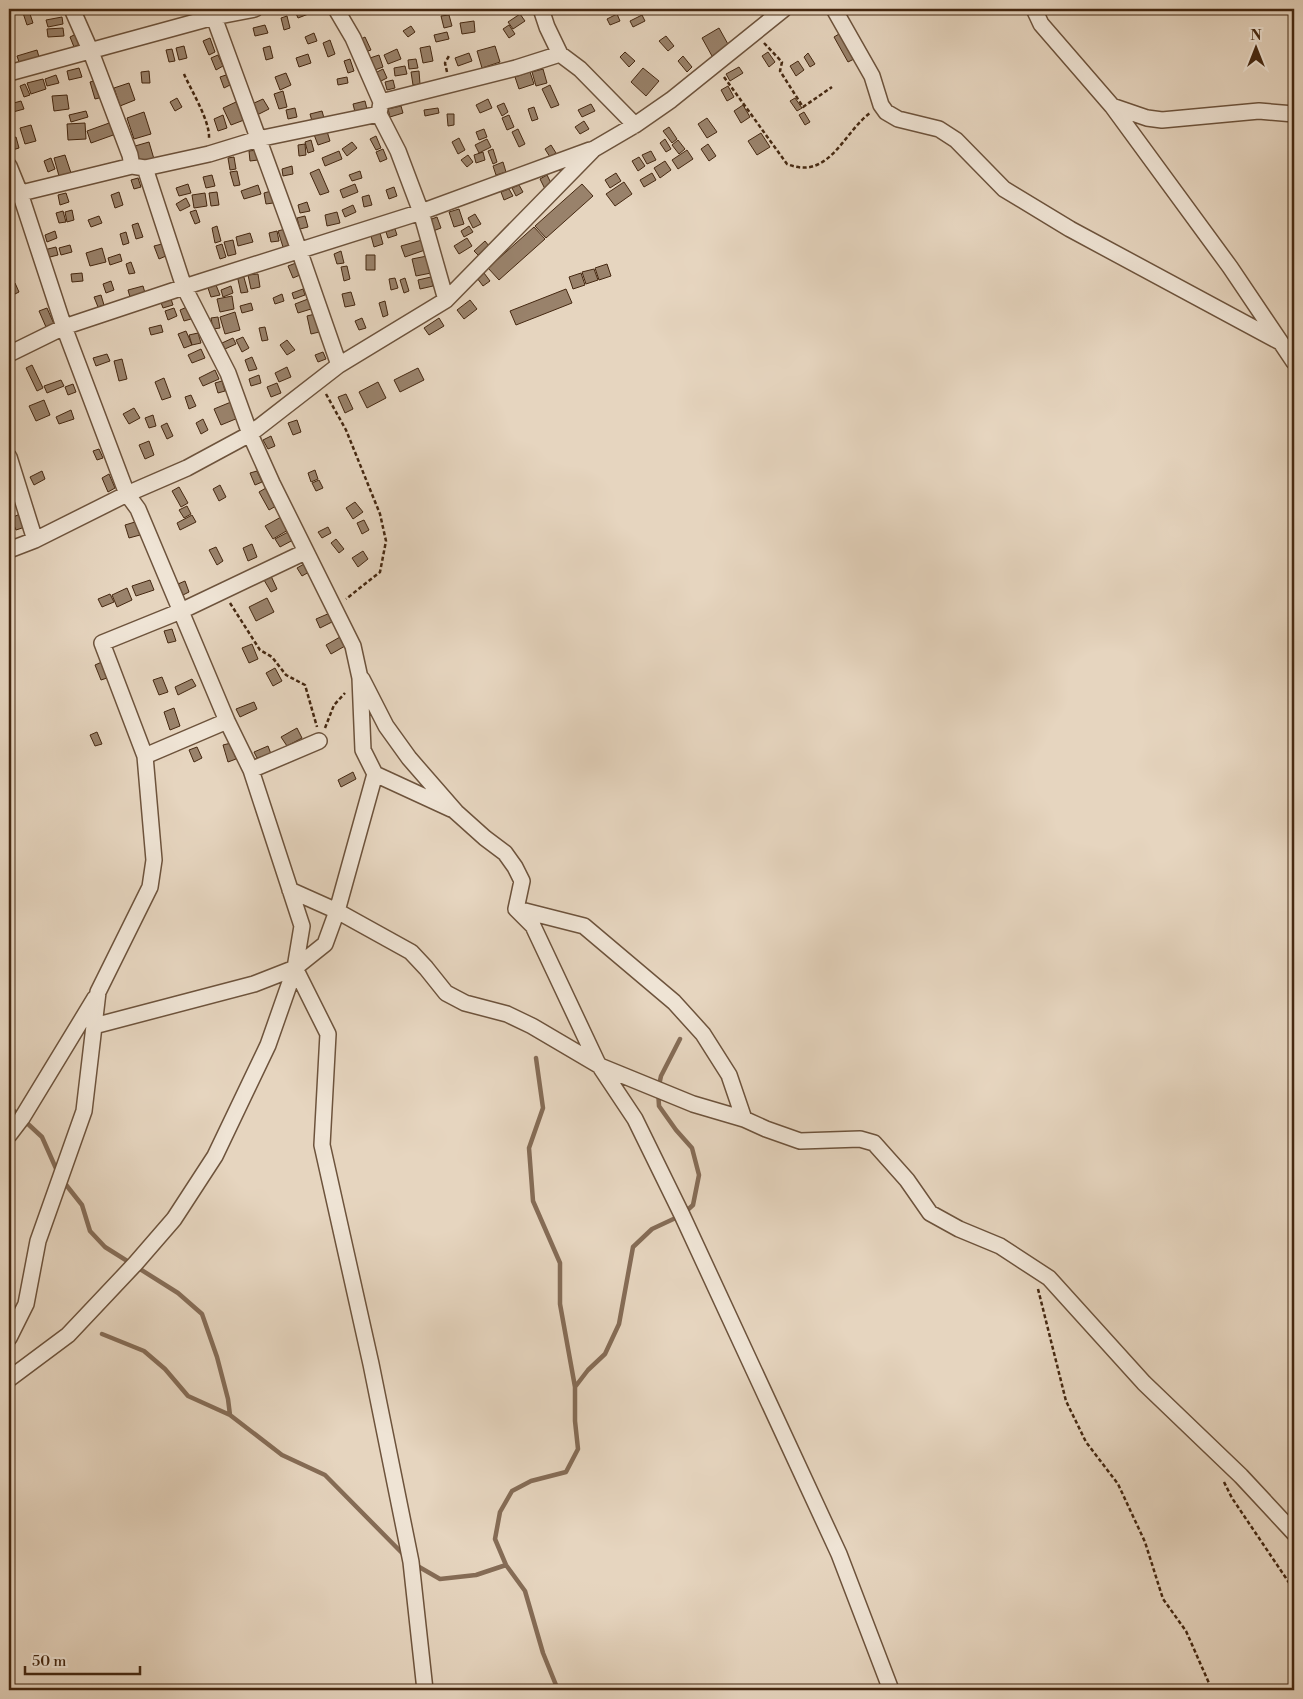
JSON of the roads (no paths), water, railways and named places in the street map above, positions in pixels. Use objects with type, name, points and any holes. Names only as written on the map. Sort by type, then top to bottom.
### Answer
[{"type":"street","points":[[72,9],[91,52],[130,155],[139,167],[184,287],[228,373],[250,434],[305,552],[353,646],[360,678],[363,750],[375,774],[456,812]]},
{"type":"street","points":[[9,73],[91,52],[212,13],[255,9]]},
{"type":"street","points":[[336,9],[353,38],[421,212],[446,300]]},
{"type":"street","points":[[541,9],[560,54],[580,69],[635,125]]},
{"type":"street","points":[[9,354],[64,327],[421,212],[594,149],[635,125],[671,100],[784,9]]},
{"type":"street","points":[[834,9],[872,76],[881,105],[886,112],[898,118],[939,129],[956,140],[1004,189],[1070,229],[1280,342]]},
{"type":"street","points":[[1034,9],[1041,24],[1112,106],[1230,267],[1294,362]]},
{"type":"street","points":[[212,13],[339,365]]},
{"type":"street","points":[[14,194],[209,154],[258,139],[380,108],[560,54]]},
{"type":"street","points":[[1112,106],[1147,118],[1162,120],[1259,111],[1294,114]]},
{"type":"street","points":[[9,550],[35,540],[128,494],[187,468],[250,434],[339,365],[446,300],[594,149]]},
{"type":"street","points":[[9,166],[14,194],[128,494],[138,509],[227,721],[251,770],[302,926],[294,968],[268,1045],[220,1147],[174,1219],[135,1264],[68,1335],[9,1379]]},
{"type":"street","points":[[9,457],[35,540]]},
{"type":"street","points":[[9,1135],[22,1118],[98,992],[150,886],[154,860],[145,756],[102,643],[181,611],[305,552]]},
{"type":"street","points":[[358,671],[386,726],[409,758],[456,812],[505,853],[515,867],[522,881],[516,909]]},
{"type":"street","points":[[145,756],[227,721]]},
{"type":"street","points":[[251,770],[320,741]]},
{"type":"street","points":[[94,1026],[254,984],[294,968],[325,944],[337,911],[375,774]]},
{"type":"street","points":[[290,890],[337,911],[411,952],[446,994],[465,1003],[507,1014],[532,1026],[600,1066],[693,1104],[744,1119],[800,1141],[860,1139],[874,1143],[907,1180],[930,1213],[959,1229],[1000,1246],[1049,1278],[1144,1383],[1240,1476],[1294,1534]]},
{"type":"street","points":[[516,909],[534,926],[600,1066],[635,1119],[682,1215],[838,1554],[891,1690]]},
{"type":"street","points":[[516,909],[584,926],[674,1002],[703,1034],[729,1075],[744,1119]]},
{"type":"street","points":[[294,968],[328,1034],[322,1145],[371,1364],[410,1562],[425,1690]]},
{"type":"street","points":[[9,1338],[26,1304],[38,1241],[84,1111],[98,992]]},
{"type":"waterway","points":[[558,1690],[543,1653],[525,1591],[506,1565],[495,1539],[500,1512],[512,1491],[531,1481],[566,1472],[578,1449],[575,1421],[575,1387],[588,1370],[605,1354],[619,1324],[633,1247],[652,1229],[682,1215],[693,1205],[699,1175],[692,1148],[659,1106],[658,1090],[661,1076],[680,1039]]},
{"type":"waterway","points":[[536,1058],[543,1108],[529,1148],[533,1201],[560,1263],[560,1304],[575,1387]]},
{"type":"waterway","points":[[9,1083],[13,1110],[42,1137],[58,1173]]},
{"type":"waterway","points":[[63,1181],[82,1205],[90,1231],[105,1247],[178,1293],[202,1314],[217,1357],[228,1399],[230,1415],[282,1455],[325,1475],[405,1556]]},
{"type":"waterway","points":[[102,1334],[144,1351],[165,1369],[188,1396],[230,1415]]},
{"type":"waterway","points":[[414,1564],[440,1579],[476,1575],[506,1565]]}]
